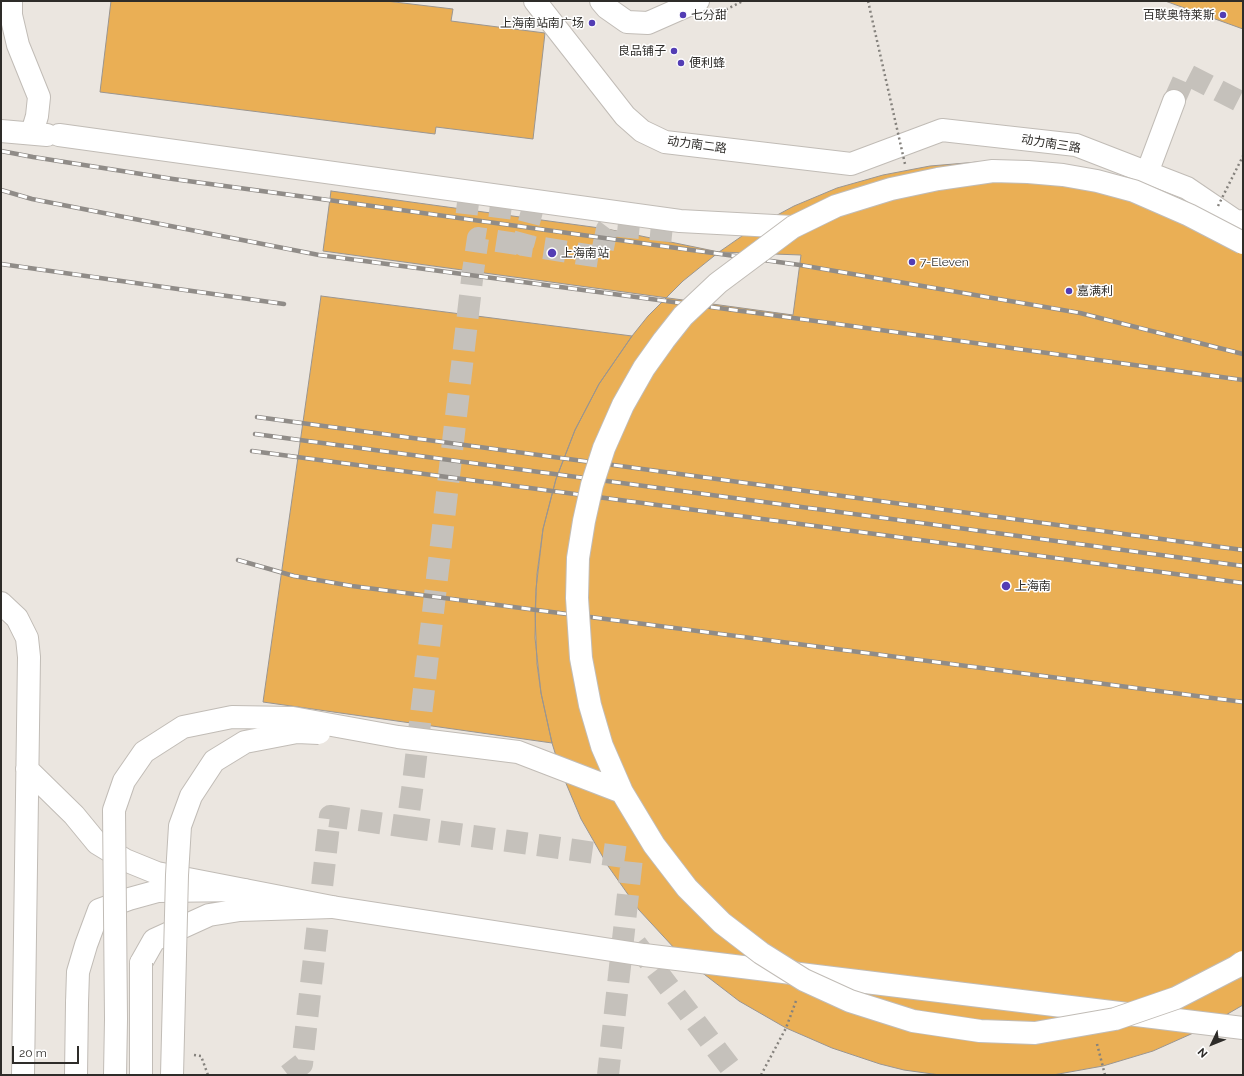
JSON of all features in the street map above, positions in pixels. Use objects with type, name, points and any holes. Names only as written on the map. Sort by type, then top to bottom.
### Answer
[{"type":"main road","points":[[11,1],[11,16],[18,45],[39,97],[37,116],[32,133]]},
{"type":"main road","name":"动力南二路","points":[[535,1],[625,116],[642,131],[666,142],[851,164]]},
{"type":"main road","points":[[601,1],[606,8],[627,22],[648,23],[692,4]]},
{"type":"main road","points":[[1147,173],[1174,101]]},
{"type":"main road","name":"动力南三路","points":[[851,164],[942,130],[1076,145],[1187,188],[1242,229]]},
{"type":"main road","points":[[1,131],[58,136],[680,222],[793,227]]},
{"type":"main road","points":[[1242,229],[1189,215],[1134,191],[1097,181],[1062,175],[993,171],[938,178],[891,189],[836,206],[793,227],[718,283],[683,316],[644,368],[623,405],[604,448],[592,485],[578,558],[577,598],[581,658],[590,705],[600,739],[622,792],[654,845],[687,888],[722,923],[761,953],[804,980],[850,1001],[913,1021],[980,1031],[1035,1033],[1092,1024],[1176,998],[1243,962]]},
{"type":"main road","points":[[2,603],[17,618],[27,638],[29,657],[23,1075]]},
{"type":"main road","points":[[115,1075],[116,1019],[114,810],[124,781],[144,752],[183,727],[232,717],[292,718],[398,738]]},
{"type":"main road","points":[[172,1075],[177,875],[180,826],[191,796],[214,761],[245,742],[297,732],[398,738],[518,752],[622,792]]},
{"type":"main road","points":[[27,769],[74,815],[97,843],[126,860],[157,874],[332,908],[674,959],[1243,1028]]},
{"type":"main road","points":[[76,1075],[78,972],[86,945],[100,910],[129,899],[158,891],[244,890]]},
{"type":"main road","points":[[141,1075],[141,963],[154,940],[209,915],[240,910],[332,908]]},
{"type":"path","points":[[868,1],[906,170]]},
{"type":"path","points":[[1215,211],[1243,156]]},
{"type":"path","points":[[761,1075],[786,1028],[804,980]]},
{"type":"path","points":[[1092,1024],[1105,1075]]},
{"type":"building","points":[[111,1],[386,1],[453,9],[451,21],[545,33],[533,139],[436,127],[435,134],[100,92]]},
{"type":"building","name":"百联奥特莱斯","points":[[1165,1],[1243,1],[1243,29]]},
{"type":"building","points":[[978,162],[1027,163],[1243,237],[1243,1005],[1200,1030],[1153,1051],[1103,1066],[1053,1075],[940,1075],[904,1070],[880,1064],[832,1048],[786,1028],[739,1001],[696,968],[676,950],[639,910],[608,866],[581,819],[560,769],[552,743],[541,693],[537,664],[535,613],[537,574],[543,529],[556,479],[575,430],[599,384],[632,336],[648,316],[683,281],[719,252],[755,227],[794,206],[837,188],[883,175],[930,166]]},
{"type":"building","name":"上海南站","points":[[331,191],[607,229],[719,252],[801,255],[793,315],[323,251]]},
{"type":"building","points":[[321,296],[632,336],[599,384],[575,430],[556,479],[543,529],[536,589],[535,638],[541,693],[552,743],[263,702]]},
{"type":"tunnel","points":[[1174,101],[1186,74],[1243,103]]},
{"type":"tunnel","points":[[457,202],[532,211],[523,245],[601,257],[607,229],[610,225],[680,232]]},
{"type":"tunnel","points":[[288,1075],[302,1064],[330,816],[407,827],[478,238],[523,245]]},
{"type":"tunnel","points":[[407,827],[632,858],[608,1075]]},
{"type":"tunnel","points":[[636,944],[736,1075]]},
{"type":"railway","points":[[1,151],[173,179],[800,265],[1080,313],[1243,354]]},
{"type":"railway","points":[[1,190],[32,199],[319,255],[779,316],[1243,380]]},
{"type":"railway","points":[[1,264],[284,304]]},
{"type":"railway","points":[[257,417],[1243,550]]},
{"type":"railway","points":[[255,434],[1243,566]]},
{"type":"railway","points":[[252,451],[1243,583]]},
{"type":"railway","points":[[238,560],[294,576],[352,586],[1243,702]]},
{"type":"place","name":"七分甜","points":[[683,15]]},
{"type":"place","name":"百联奥特莱斯","points":[[1223,15]]},
{"type":"place","name":"上海南站南广场","points":[[592,23]]},
{"type":"place","name":"良品铺子","points":[[674,51]]},
{"type":"place","name":"便利蜂","points":[[681,63]]},
{"type":"place","name":"上海南站","points":[[552,253]]},
{"type":"place","name":"7-Eleven","points":[[912,262]]},
{"type":"place","name":"嘉满利","points":[[1069,291]]},
{"type":"place","name":"上海南","points":[[1006,586]]}]
